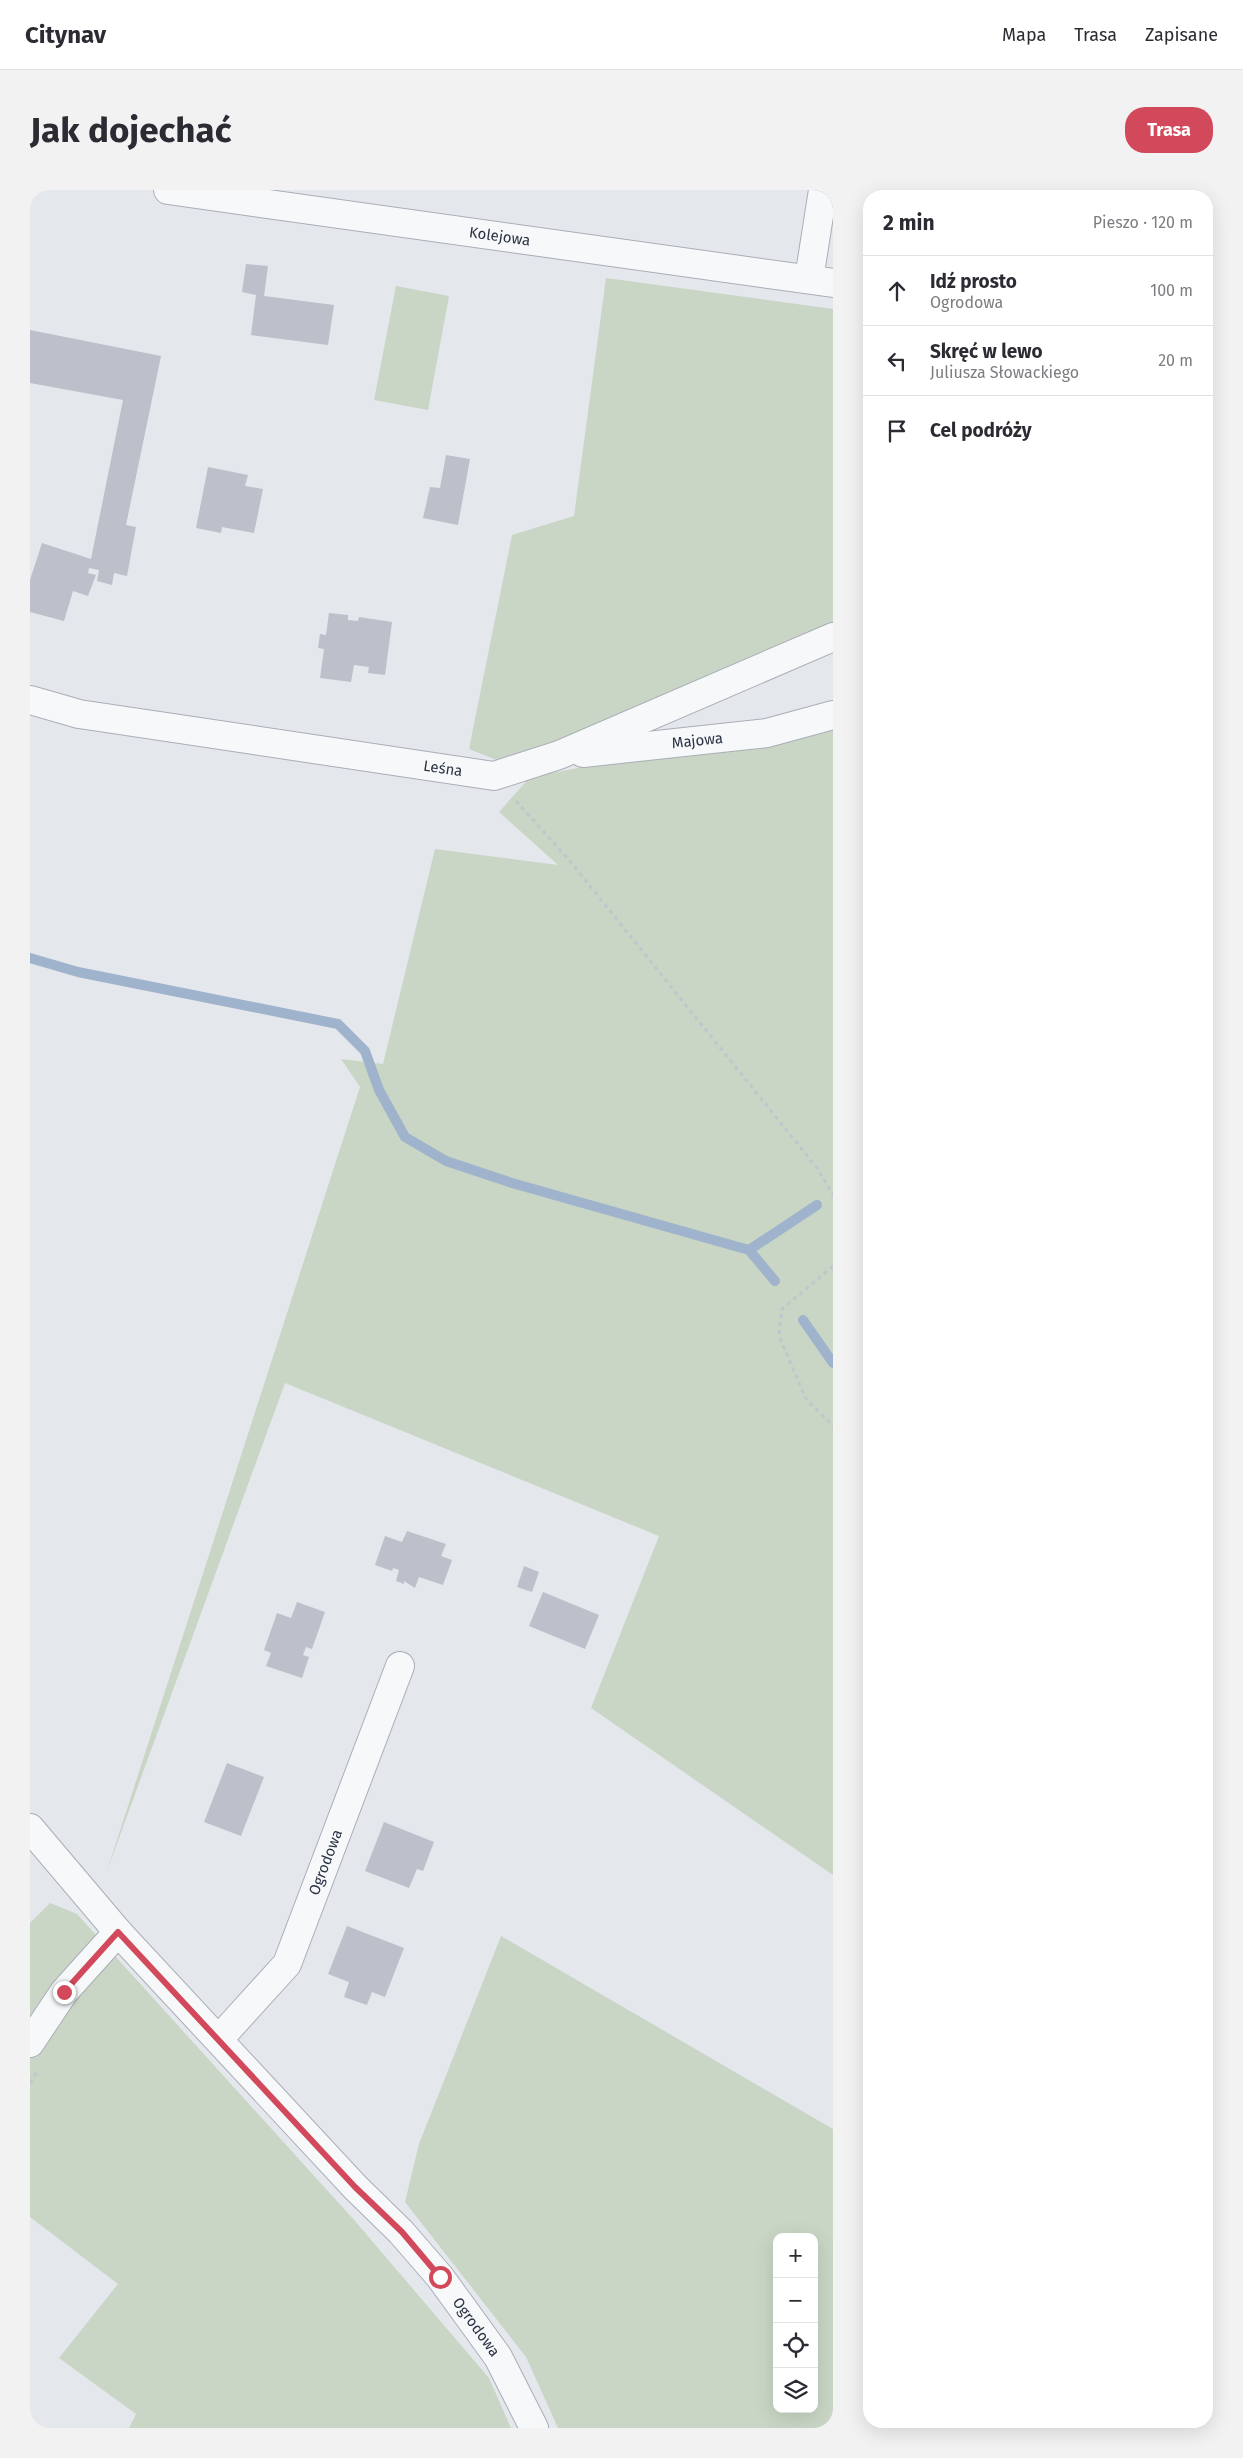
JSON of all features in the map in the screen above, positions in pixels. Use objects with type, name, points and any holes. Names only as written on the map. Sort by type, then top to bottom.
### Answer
[{"type":"street","name":"Kolejowa","points":[[168,190],[821,281]]},
{"type":"street","points":[[821,281],[823,190]]},
{"type":"street","name":"Leśna","points":[[30,700],[79,714],[494,776],[559,755],[833,637]]},
{"type":"street","name":"Majowa","points":[[559,755],[767,733],[833,716]]},
{"type":"street","name":"Ogrodowa","points":[[218,2039],[287,1964],[400,1666]]},
{"type":"street","name":"Ogrodowa","points":[[30,1828],[118,1932],[355,2187],[402,2232],[440,2277],[498,2357],[534,2428]]},
{"type":"street","points":[[30,2043],[64,1992],[118,1932]]},
{"type":"path","points":[[494,776],[569,860],[817,1168],[833,1194]]},
{"type":"path","points":[[833,1266],[782,1309],[779,1336],[806,1399],[833,1426]]},
{"type":"green space","points":[[606,278],[833,309],[833,625],[566,741],[499,761],[469,749],[512,535],[574,516]]},
{"type":"green space","points":[[396,286],[449,296],[428,410],[374,400]]},
{"type":"green space","points":[[833,727],[833,1875],[591,1708],[659,1536],[285,1383],[107,1871],[360,1087],[341,1059],[383,1064],[435,849],[558,865],[499,812],[530,777],[626,759]]},
{"type":"green space","points":[[50,1903],[77,1914],[355,2221],[489,2378],[511,2428],[129,2428],[136,2414],[59,2358],[118,2284],[30,2217],[30,1923]]},
{"type":"green space","points":[[501,1936],[833,2129],[833,2428],[558,2428],[526,2357],[405,2202],[419,2144]]},
{"type":"building","points":[[246,264],[268,266],[264,296],[334,305],[328,345],[251,335],[256,295],[242,292]]},
{"type":"building","points":[[30,330],[161,356],[126,525],[136,527],[127,576],[114,573],[112,585],[97,581],[99,570],[89,568],[88,573],[96,575],[88,596],[73,591],[64,621],[30,612],[30,580],[42,543],[91,559],[123,400],[30,383]]},
{"type":"building","points":[[446,455],[470,459],[458,525],[423,518],[430,487],[440,488]]},
{"type":"building","points":[[208,467],[248,475],[245,486],[263,489],[254,533],[222,527],[221,533],[196,528]]},
{"type":"building","points":[[329,613],[348,615],[348,620],[358,621],[359,617],[392,622],[385,675],[368,673],[369,667],[354,665],[351,682],[320,678],[324,649],[318,648],[320,634],[326,635]]},
{"type":"building","points":[[407,1531],[446,1544],[441,1556],[452,1560],[443,1585],[419,1577],[415,1588],[404,1581],[404,1584],[396,1581],[399,1570],[393,1568],[392,1571],[375,1565],[385,1536],[402,1542]]},
{"type":"building","points":[[524,1566],[539,1572],[532,1592],[517,1587]]},
{"type":"building","points":[[543,1592],[599,1615],[585,1649],[529,1626]]},
{"type":"building","points":[[297,1602],[325,1612],[312,1649],[306,1647],[303,1655],[309,1657],[302,1678],[266,1666],[271,1653],[264,1650],[277,1613],[291,1618]]},
{"type":"building","points":[[227,1763],[264,1777],[241,1836],[204,1822]]},
{"type":"building","points":[[384,1822],[434,1842],[423,1871],[417,1869],[409,1888],[365,1871]]},
{"type":"building","points":[[347,1926],[404,1948],[385,1997],[372,1992],[367,2005],[344,1997],[349,1982],[328,1974]]},
{"type":"waterway","points":[[30,958],[78,972],[338,1024],[365,1051],[379,1090],[405,1137],[446,1161],[512,1183],[749,1250],[817,1205]]},
{"type":"waterway","points":[[749,1250],[775,1281]]},
{"type":"waterway","points":[[803,1320],[833,1363]]},
{"type":"route","points":[[64,1992],[118,1932],[355,2187],[402,2232],[440,2277]]}]
